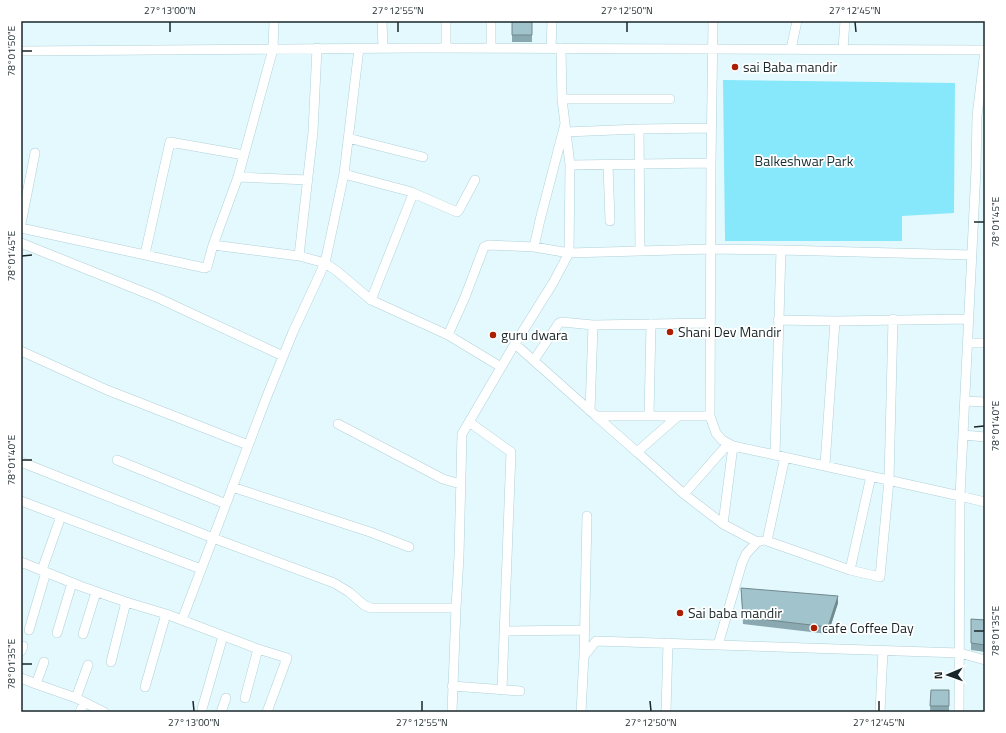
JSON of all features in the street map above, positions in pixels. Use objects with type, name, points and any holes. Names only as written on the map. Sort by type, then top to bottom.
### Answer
[{"type":"street","points":[[21,228],[205,268],[207,267],[238,177],[273,49],[274,21]]},
{"type":"street","points":[[382,21],[383,48]]},
{"type":"street","points":[[446,21],[446,48]]},
{"type":"street","points":[[491,21],[491,48]]},
{"type":"street","points":[[551,48],[552,21]]},
{"type":"street","points":[[713,21],[710,249],[710,416],[716,433],[730,445],[985,502]]},
{"type":"street","points":[[791,49],[797,21]]},
{"type":"street","points":[[843,49],[845,21]]},
{"type":"street","points":[[299,256],[313,132],[317,48]]},
{"type":"street","points":[[21,51],[317,48],[985,50],[977,116],[980,170],[972,254],[960,496],[959,712]]},
{"type":"street","points":[[182,620],[283,356],[325,263],[344,174],[360,48]]},
{"type":"street","points":[[452,712],[459,556],[461,437],[463,431],[501,367],[553,283],[569,253],[570,165],[562,99],[561,48]]},
{"type":"street","points":[[562,99],[670,99]]},
{"type":"street","points":[[565,128],[711,128]]},
{"type":"street","points":[[534,247],[565,128]]},
{"type":"street","points":[[639,129],[640,251]]},
{"type":"street","points":[[348,138],[422,157]]},
{"type":"street","points":[[145,254],[170,142],[244,155]]},
{"type":"street","points":[[21,224],[35,153]]},
{"type":"street","points":[[570,165],[711,163]]},
{"type":"street","points":[[608,164],[610,221]]},
{"type":"street","points":[[344,174],[413,193],[457,212],[475,180]]},
{"type":"street","points":[[238,177],[308,180]]},
{"type":"street","points":[[371,300],[413,197],[413,193]]},
{"type":"street","points":[[21,244],[156,297],[283,356]]},
{"type":"street","points":[[214,245],[299,256],[325,263],[371,300],[448,335],[501,367]]},
{"type":"street","points":[[448,335],[465,297],[484,247],[489,245],[534,247],[569,253],[710,249],[972,254]]},
{"type":"street","points":[[775,455],[781,250]]},
{"type":"street","points":[[515,344],[684,494],[723,524],[757,542],[767,541],[850,570],[880,577],[889,480],[893,319]]},
{"type":"street","points":[[778,320],[969,319]]},
{"type":"street","points":[[825,466],[834,320]]},
{"type":"street","points":[[534,360],[559,323],[562,322],[593,325],[710,323]]},
{"type":"street","points":[[649,416],[651,324]]},
{"type":"street","points":[[593,325],[593,414]]},
{"type":"street","points":[[968,343],[985,343]]},
{"type":"street","points":[[21,351],[107,390],[248,445]]},
{"type":"street","points":[[965,401],[985,402]]},
{"type":"street","points":[[593,414],[710,416]]},
{"type":"street","points":[[637,452],[678,416]]},
{"type":"street","points":[[469,422],[512,452],[502,690]]},
{"type":"street","points":[[338,424],[444,479],[460,484]]},
{"type":"street","points":[[964,435],[985,437]]},
{"type":"street","points":[[684,494],[730,445]]},
{"type":"street","points":[[723,524],[730,445]]},
{"type":"street","points":[[767,541],[785,457]]},
{"type":"street","points":[[117,460],[226,504]]},
{"type":"street","points":[[21,462],[213,538],[334,583],[349,592],[364,605],[371,608],[456,608]]},
{"type":"street","points":[[850,570],[871,476]]},
{"type":"street","points":[[232,487],[370,532],[409,547]]},
{"type":"street","points":[[21,501],[201,569]]},
{"type":"street","points":[[29,630],[44,571],[61,516]]},
{"type":"street","points":[[581,712],[584,656],[587,516]]},
{"type":"street","points":[[718,645],[742,563],[746,554],[757,542]]},
{"type":"street","points":[[21,562],[96,592],[166,614],[258,649],[287,658],[268,712]]},
{"type":"street","points":[[56,633],[72,583]]},
{"type":"street","points":[[83,634],[96,592]]},
{"type":"street","points":[[111,662],[126,602]]},
{"type":"street","points":[[145,687],[166,614]]},
{"type":"street","points":[[504,631],[584,630]]},
{"type":"street","points":[[202,709],[223,636]]},
{"type":"street","points":[[584,656],[596,641],[960,653],[985,660]]},
{"type":"street","points":[[666,712],[668,643]]},
{"type":"street","points":[[245,698],[258,649]]},
{"type":"street","points":[[880,712],[883,651]]},
{"type":"street","points":[[36,684],[44,662]]},
{"type":"street","points":[[80,712],[80,700],[88,664]]},
{"type":"street","points":[[21,678],[80,700],[104,712]]},
{"type":"street","points":[[452,686],[520,691]]},
{"type":"street","points":[[221,712],[226,698]]},
{"type":"green space","name":"Balkeshwar Park","points":[[723,80],[955,83],[954,213],[902,216],[902,241],[725,241]]},
{"type":"building","points":[[512,21],[532,21],[532,35],[512,35]]},
{"type":"building","points":[[741,588],[838,596],[828,627],[743,617]]},
{"type":"building","points":[[971,619],[985,620],[985,645],[971,643]]},
{"type":"building","points":[[931,690],[949,690],[949,706],[930,706]]},
{"type":"place","name":"sai Baba mandir","points":[[735,67]]},
{"type":"place","name":"Shani Dev Mandir","points":[[670,332]]},
{"type":"place","name":"guru dwara","points":[[493,335]]},
{"type":"place","name":"Sai baba mandir","points":[[680,613]]},
{"type":"place","name":"cafe Coffee Day","points":[[814,628]]}]
